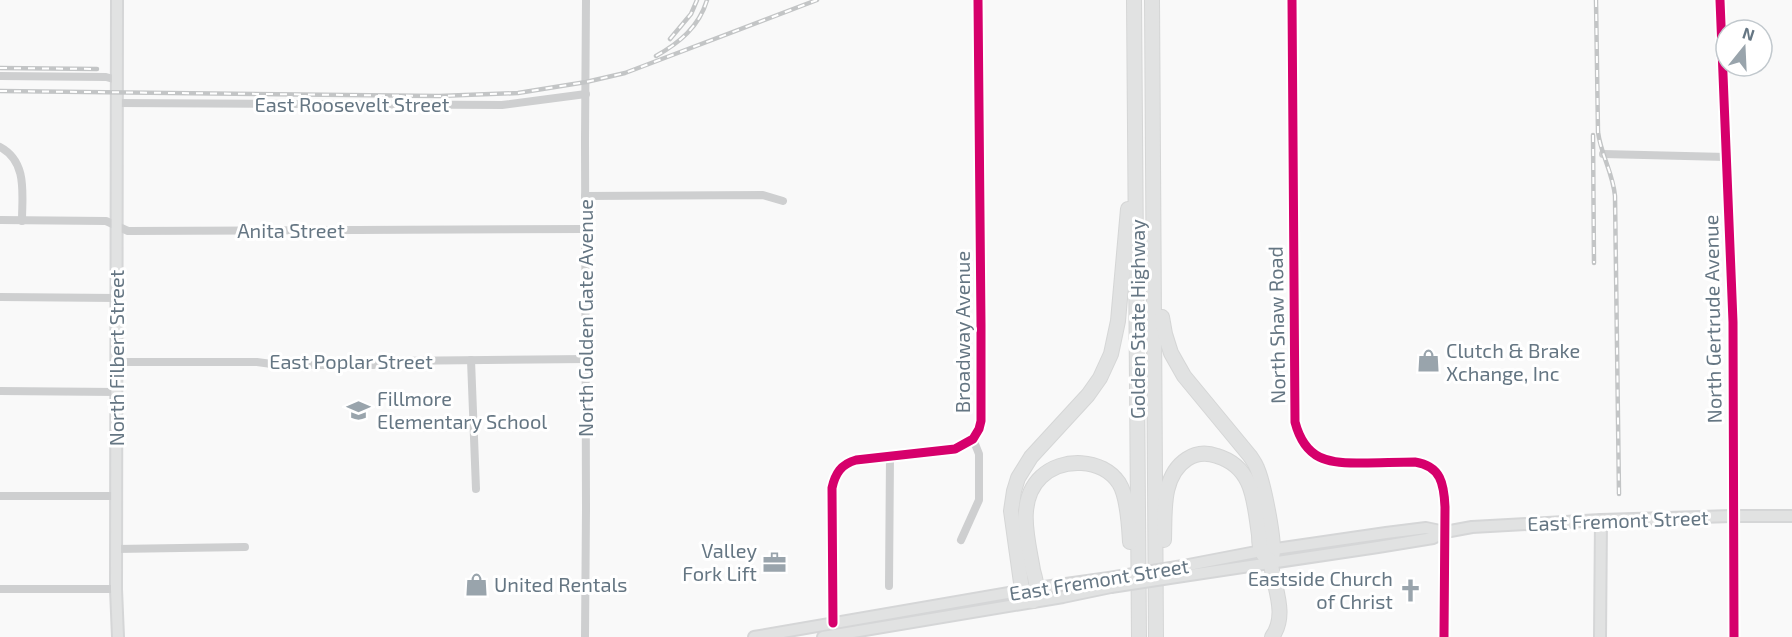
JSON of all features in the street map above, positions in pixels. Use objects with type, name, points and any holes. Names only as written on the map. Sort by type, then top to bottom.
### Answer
[{"type":"highway","name":"Golden State Highway","points":[[1134,0],[1138,637]]},
{"type":"highway","name":"Golden State Highway","points":[[1152,0],[1156,637]]},
{"type":"highway","points":[[1031,593],[1011,510],[1014,491],[1018,478],[1031,458],[1088,395],[1100,378],[1111,354],[1118,321],[1136,151]]},
{"type":"highway","points":[[1153,219],[1162,319],[1171,353],[1184,376],[1257,467],[1265,498],[1268,554]]},
{"type":"highway","points":[[1155,573],[1162,561],[1167,494],[1172,474],[1188,458],[1199,454],[1211,454],[1225,458],[1244,473],[1249,483],[1268,554],[1280,611],[1275,634],[1272,637]]},
{"type":"highway","points":[[1031,593],[1026,513],[1030,493],[1041,477],[1056,466],[1076,462],[1095,465],[1109,473],[1119,483],[1123,493],[1129,532],[1132,597],[1139,618]]},
{"type":"main road","name":"North Filbert Street","points":[[117,0],[116,589],[118,637]]},
{"type":"main road","name":"East Fremont Street","points":[[754,637],[851,619],[1110,583],[1268,554],[1378,548],[1472,527],[1600,520],[1792,516]]},
{"type":"main road","points":[[1600,520],[1600,637]]},
{"type":"main road","name":"East Fremont Street","points":[[823,637],[853,634],[1031,593]]},
{"type":"main road","points":[[851,619],[853,634]]},
{"type":"street","name":"North Golden Gate Avenue","points":[[585,637],[586,0]]},
{"type":"street","name":"Broadway Avenue","points":[[833,623],[832,488],[834,478],[843,466],[851,461],[955,449],[973,439],[979,429],[981,410],[978,0]]},
{"type":"street","name":"North Shaw Road","points":[[1292,0],[1295,422],[1308,449],[1326,461],[1343,463],[1414,462],[1430,467],[1438,475],[1443,486],[1444,532]]},
{"type":"street","name":"North Gertrude Avenue","points":[[1720,0],[1733,322],[1734,637]]},
{"type":"street","points":[[0,76],[106,77],[117,80]]},
{"type":"street","name":"East Roosevelt Street","points":[[118,103],[502,105],[586,94]]},
{"type":"street","points":[[0,147],[13,156],[22,175],[22,220]]},
{"type":"street","points":[[1603,154],[1726,157]]},
{"type":"street","points":[[585,196],[758,195],[783,201]]},
{"type":"street","name":"Anita Street","points":[[0,220],[106,221],[128,231],[585,229]]},
{"type":"street","points":[[0,297],[117,298]]},
{"type":"street","name":"East Poplar Street","points":[[117,362],[374,365],[389,361],[586,359]]},
{"type":"street","points":[[471,360],[476,489]]},
{"type":"street","points":[[0,391],[117,392]]},
{"type":"street","points":[[961,540],[979,500],[979,454],[973,439]]},
{"type":"street","points":[[889,586],[890,456]]},
{"type":"street","points":[[0,496],[116,496]]},
{"type":"street","points":[[1444,532],[1444,637]]},
{"type":"street","points":[[116,549],[245,547]]},
{"type":"street","points":[[0,589],[116,589]]},
{"type":"railway","points":[[670,39],[691,14],[697,0]]},
{"type":"railway","points":[[656,56],[673,46],[687,33],[699,18],[707,0]]},
{"type":"railway","points":[[0,91],[439,96],[518,93],[625,73],[817,0]]},
{"type":"railway","points":[[1596,0],[1598,132],[1615,196],[1619,494]]},
{"type":"railway","points":[[0,68],[97,69]]},
{"type":"railway","points":[[1593,135],[1594,263]]},
{"type":"cycle path","points":[[833,623],[832,488],[840,470],[846,464],[856,460],[955,449],[973,439],[981,421],[978,0]]},
{"type":"cycle path","points":[[1292,0],[1295,422],[1305,445],[1320,457],[1350,463],[1415,462],[1431,467],[1436,472],[1444,491],[1445,507],[1444,637]]},
{"type":"cycle path","points":[[1720,0],[1733,322],[1734,637]]},
{"type":"place","name":"Clutch & Brake Xchange, Inc","points":[[1428,361]]},
{"type":"place","name":"Fillmore Elementary School","points":[[359,410]]},
{"type":"place","name":"Valley Fork Lift","points":[[775,562]]},
{"type":"place","name":"United Rentals","points":[[476,584]]},
{"type":"place","name":"Eastside Church of Christ","points":[[1411,590]]}]
